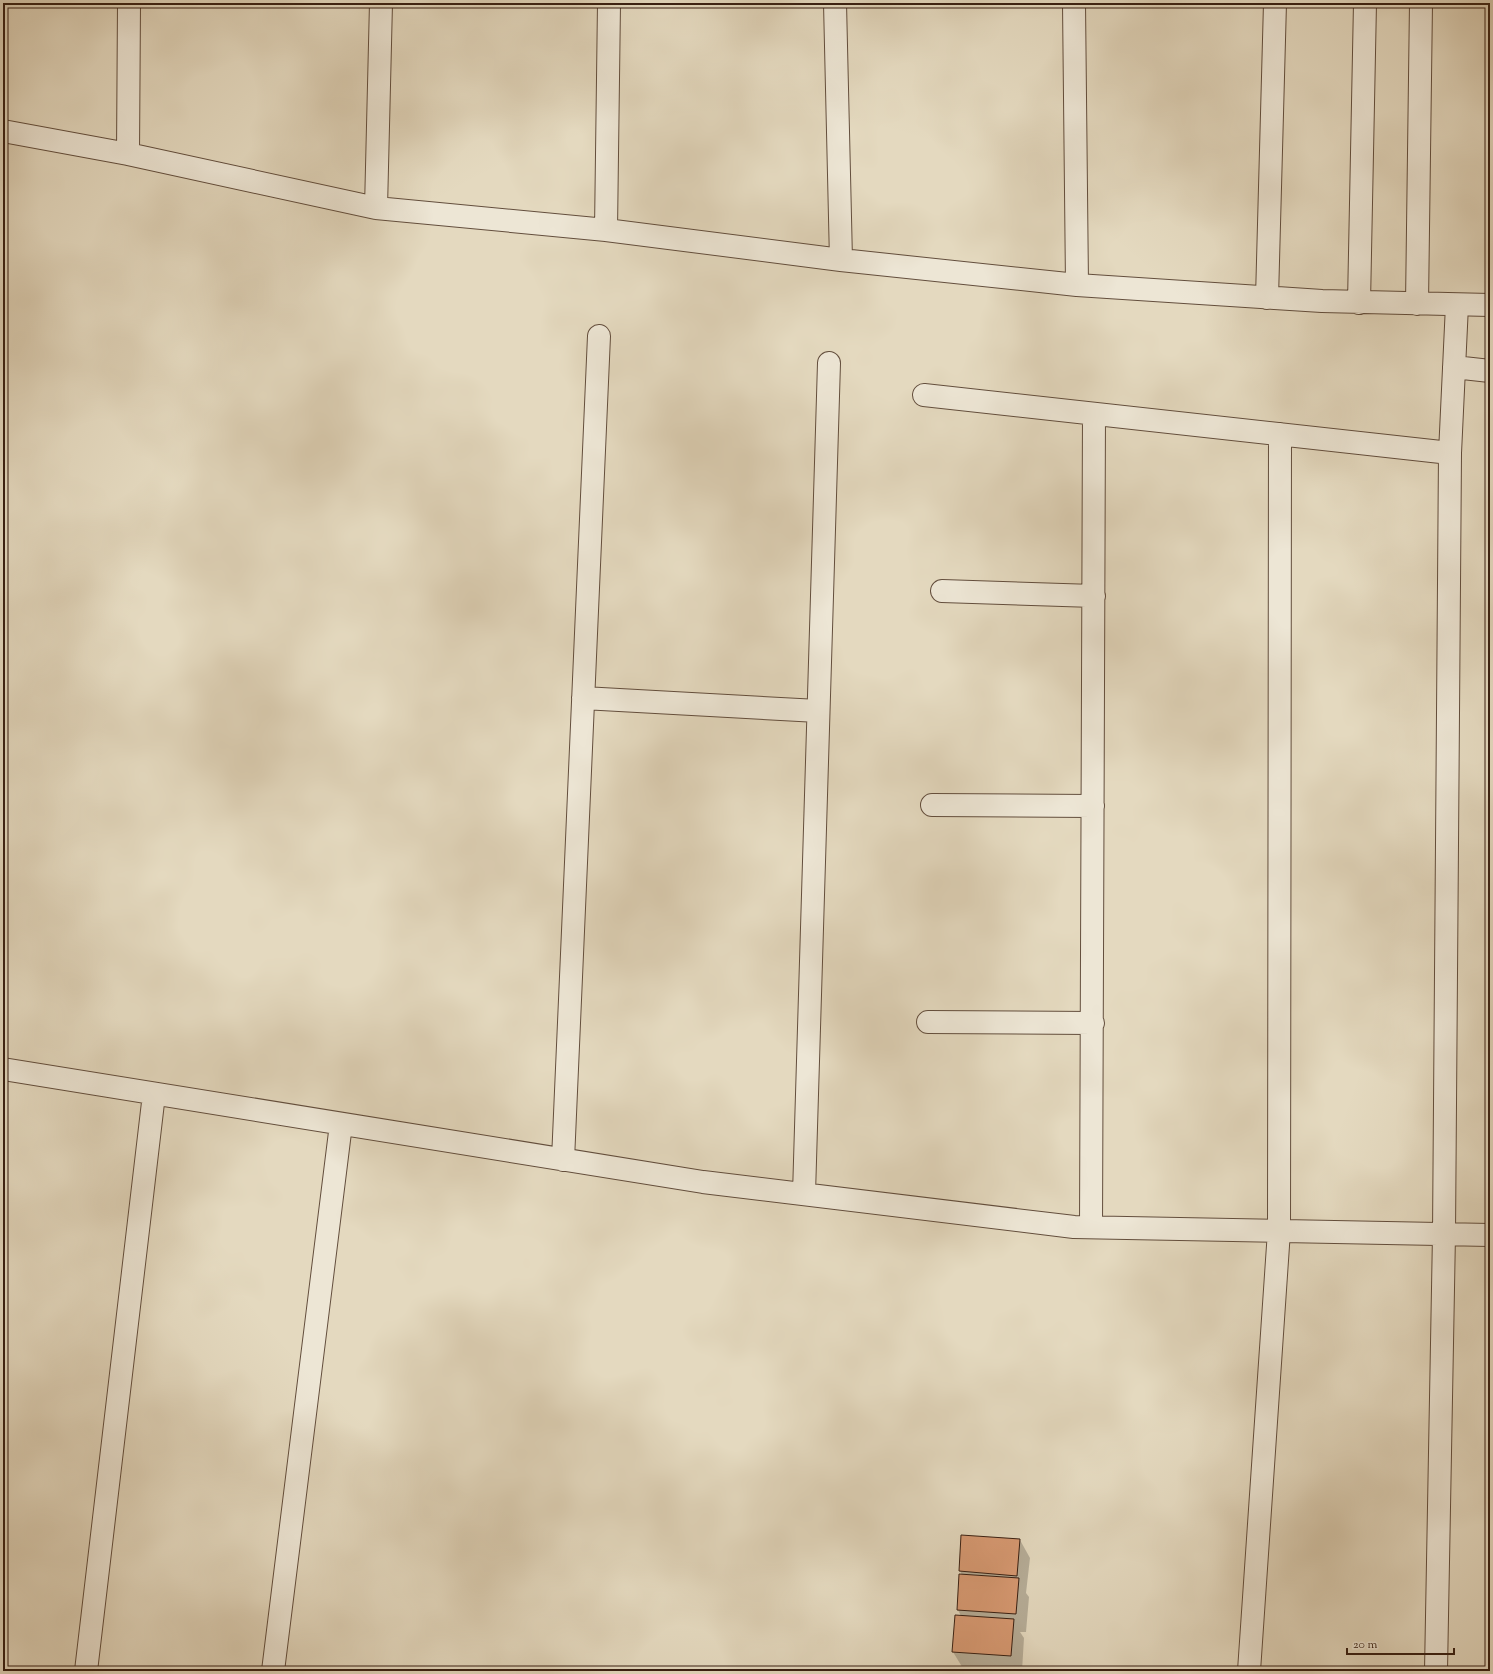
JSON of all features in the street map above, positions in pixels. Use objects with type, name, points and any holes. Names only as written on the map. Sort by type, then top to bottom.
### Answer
[{"type":"street","points":[[128,154],[129,3]]},
{"type":"street","points":[[376,208],[381,3]]},
{"type":"street","points":[[606,230],[610,3]]},
{"type":"street","points":[[835,3],[841,260]]},
{"type":"street","points":[[1074,3],[1077,285]]},
{"type":"street","points":[[1267,298],[1275,3]]},
{"type":"street","points":[[1359,303],[1365,3]]},
{"type":"street","points":[[1417,304],[1420,3]]},
{"type":"street","points":[[3,131],[128,154],[376,208],[606,230],[841,260],[1077,285],[1359,303],[1457,305],[1490,304]]},
{"type":"street","points":[[1436,1671],[1444,1234],[1450,453],[1457,305]]},
{"type":"street","points":[[562,1160],[599,336]]},
{"type":"street","points":[[804,1194],[829,363]]},
{"type":"street","points":[[1454,367],[1490,371]]},
{"type":"street","points":[[924,395],[1450,453]]},
{"type":"street","points":[[1091,1227],[1093,1023],[1094,414]]},
{"type":"street","points":[[1249,1671],[1279,1231],[1280,434]]},
{"type":"street","points":[[942,591],[1094,596]]},
{"type":"street","points":[[583,698],[818,711]]},
{"type":"street","points":[[932,805],[1093,806]]},
{"type":"street","points":[[928,1022],[1093,1023]]},
{"type":"street","points":[[3,1069],[703,1182],[1074,1227],[1490,1235]]},
{"type":"street","points":[[86,1671],[154,1094]]},
{"type":"street","points":[[273,1671],[341,1124]]},
{"type":"building","points":[[961,1535],[1020,1539],[1017,1576],[959,1571]]},
{"type":"building","points":[[959,1574],[1019,1578],[1016,1614],[957,1610]]},
{"type":"building","points":[[955,1615],[1014,1619],[1011,1656],[952,1652]]}]
